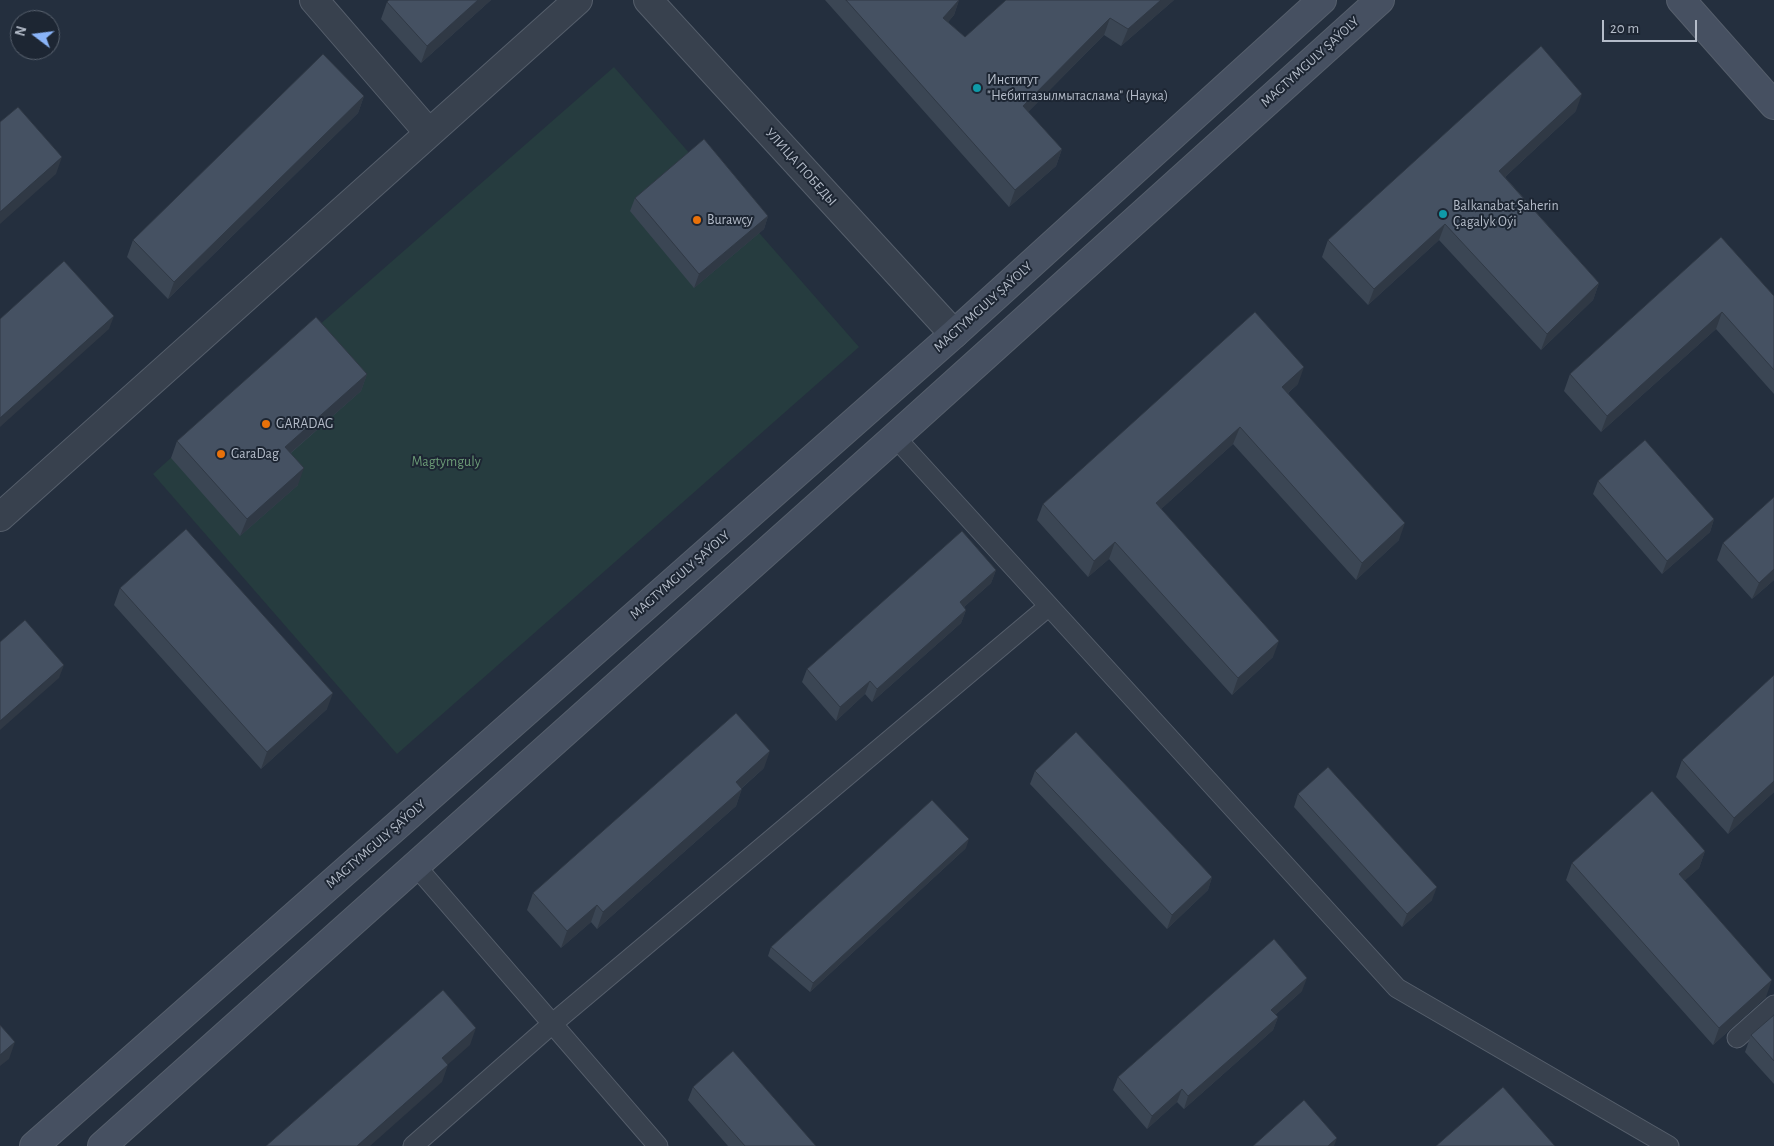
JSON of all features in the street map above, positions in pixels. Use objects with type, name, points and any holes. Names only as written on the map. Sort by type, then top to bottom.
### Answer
[{"type":"street","points":[[314,0],[429,134]]},
{"type":"street","points":[[0,517],[578,0]]},
{"type":"street","name":"УЛИЦА ПОБЕДЫ","points":[[648,0],[954,334]]},
{"type":"street","name":"MAGTYMGULY ŞAÝOLY","points":[[34,1146],[954,334],[1322,0]]},
{"type":"street","name":"MAGTYMGULY ŞAÝOLY","points":[[102,1146],[895,437],[1380,0]]},
{"type":"street","points":[[1681,0],[1774,105]]},
{"type":"lane","points":[[895,437],[1397,988],[1668,1146]]},
{"type":"lane","points":[[413,1146],[552,1024],[1049,606]]},
{"type":"lane","points":[[415,865],[658,1146]]},
{"type":"lane","points":[[1737,1038],[1774,1005]]},
{"type":"green space","name":"Magtymguly","points":[[614,67],[859,347],[397,754],[153,474],[310,333]]},
{"type":"building","points":[[389,0],[478,0],[427,46],[387,2]]},
{"type":"building","name":"Институт \"Небитгазылмытаслама\" (Наука)","points":[[846,0],[959,0],[943,18],[965,37],[1006,0],[1161,0],[1128,29],[1110,18],[1023,106],[1062,149],[1015,190]]},
{"type":"building","name":"Balkanabat Şaherin Çagalyk Oýi","points":[[1541,46],[1582,94],[1499,171],[1599,283],[1547,334],[1445,224],[1374,289],[1328,240]]},
{"type":"building","points":[[323,54],[364,96],[174,282],[133,240]]},
{"type":"building","points":[[18,107],[62,157],[0,212],[0,122]]},
{"type":"building","name":"Burawçy","points":[[704,139],[768,216],[699,274],[635,198]]},
{"type":"building","points":[[1721,237],[1774,296],[1774,370],[1722,312],[1607,416],[1570,374]]},
{"type":"building","points":[[64,261],[114,316],[0,418],[0,319]]},
{"type":"building","points":[[1255,312],[1304,367],[1282,387],[1405,523],[1362,563],[1240,427],[1156,503],[1279,641],[1238,678],[1115,542],[1094,561],[1043,504]]},
{"type":"building","name":"GARADAG","points":[[316,317],[367,374],[285,447],[304,468],[247,519],[177,441]]},
{"type":"building","points":[[1645,440],[1714,519],[1667,561],[1598,481]]},
{"type":"building","points":[[1774,497],[1774,569],[1759,583],[1723,543]]},
{"type":"building","points":[[186,529],[333,693],[267,752],[120,588]]},
{"type":"building","points":[[962,531],[996,570],[960,602],[966,610],[877,689],[870,681],[840,707],[807,669]]},
{"type":"building","points":[[25,620],[64,665],[0,721],[0,642]]},
{"type":"building","points":[[1774,675],[1774,781],[1734,818],[1682,760]]},
{"type":"building","points":[[736,713],[770,751],[736,782],[742,789],[603,912],[597,905],[567,931],[533,893]]},
{"type":"building","points":[[1076,732],[1212,877],[1172,915],[1035,771]]},
{"type":"building","points":[[1328,767],[1437,887],[1407,914],[1298,794]]},
{"type":"building","points":[[1652,791],[1705,851],[1679,874],[1772,980],[1719,1028],[1572,863]]},
{"type":"building","points":[[932,800],[969,839],[813,983],[771,947]]},
{"type":"building","points":[[1274,939],[1307,978],[1271,1010],[1278,1017],[1188,1096],[1182,1089],[1152,1116],[1118,1077]]},
{"type":"building","points":[[443,990],[476,1028],[442,1058],[448,1065],[357,1146],[266,1146]]},
{"type":"building","points":[[1774,1015],[1774,1061],[1751,1035]]},
{"type":"building","points":[[0,1025],[15,1042],[0,1055]]},
{"type":"building","points":[[733,1051],[816,1146],[745,1146],[693,1087]]},
{"type":"building","points":[[1503,1087],[1555,1146],[1436,1146]]},
{"type":"building","points":[[1304,1100],[1337,1138],[1328,1146],[1253,1146]]},
{"type":"place","name":"Институт \"Небитгазылмытаслама\" (Наука)","points":[[977,88]]},
{"type":"place","name":"Balkanabat Şaherin Çagalyk Oýi","points":[[1443,214]]},
{"type":"place","name":"Burawçy","points":[[697,220]]},
{"type":"place","name":"GARADAG","points":[[266,424]]},
{"type":"place","name":"GaraDag","points":[[221,454]]}]
